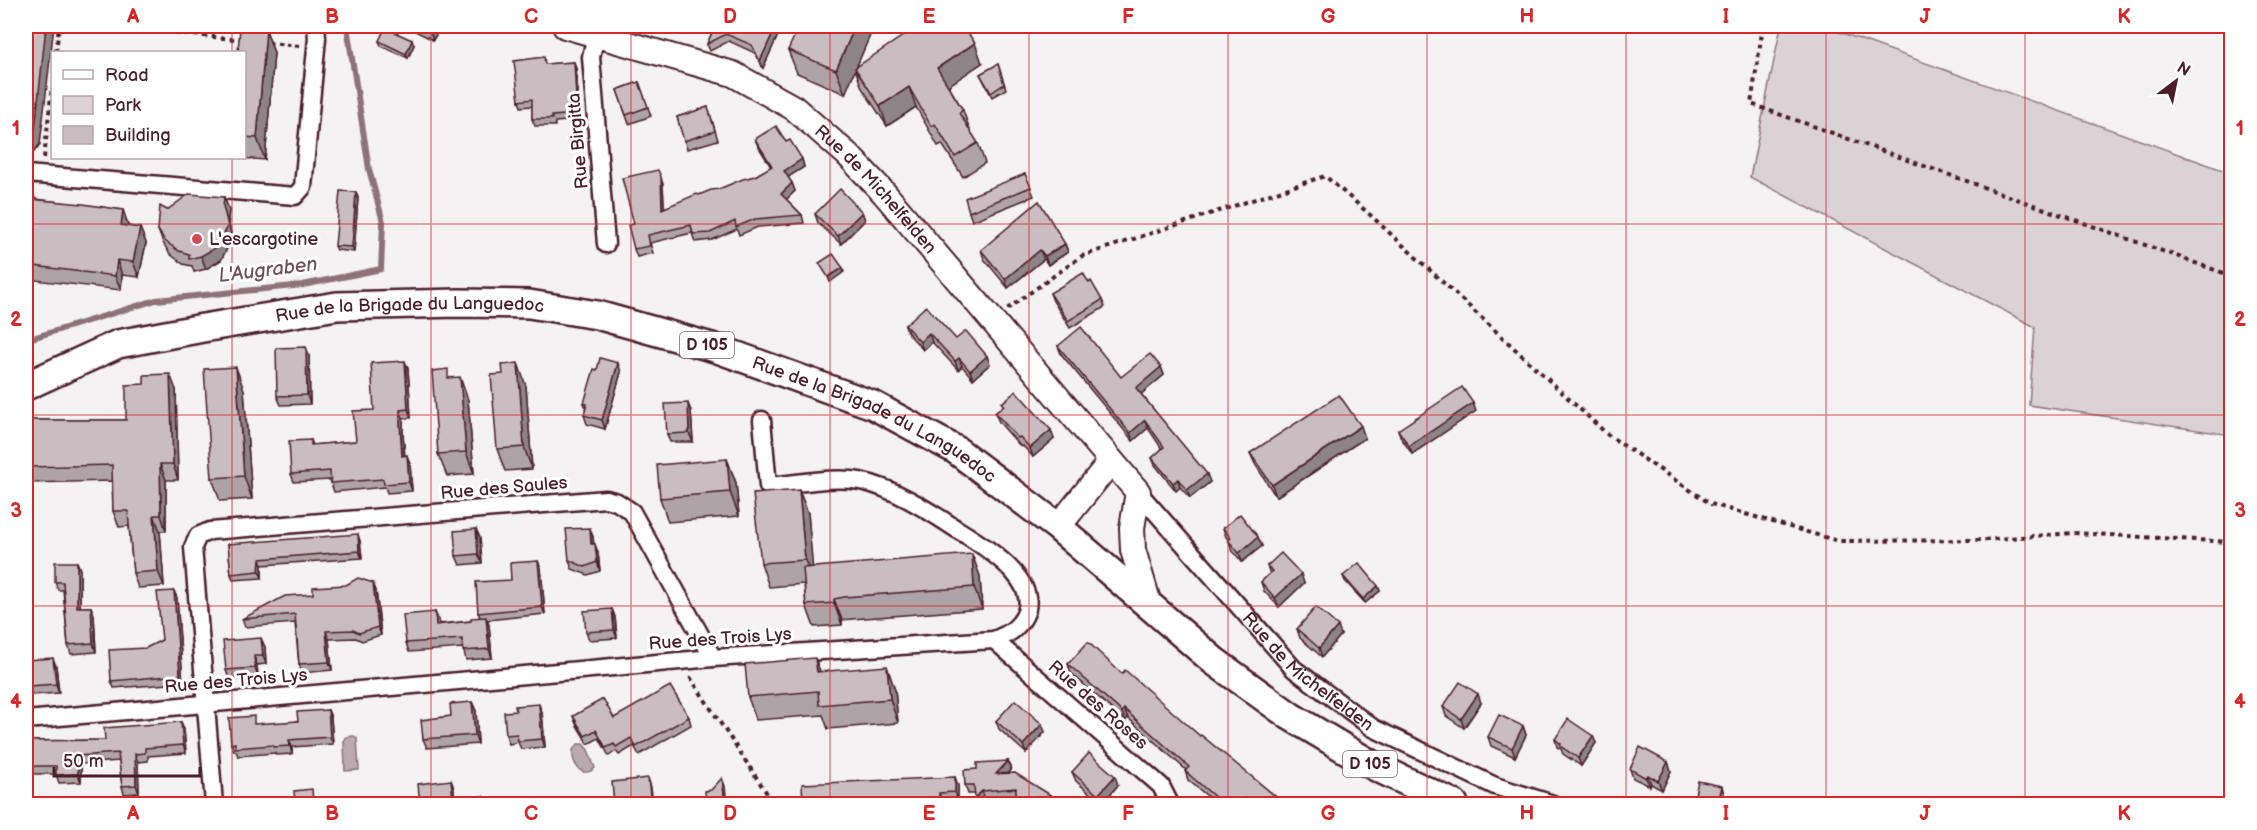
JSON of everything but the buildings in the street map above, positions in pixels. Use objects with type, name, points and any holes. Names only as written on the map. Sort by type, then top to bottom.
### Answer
[{"type":"main road","name":"Rue de la Brigade du Languedoc","points":[[26,386],[118,344],[337,306],[529,304],[597,315],[715,348],[873,405],[956,450],[1058,526],[1214,661],[1290,716],[1374,766],[1454,804]]},
{"type":"street","points":[[34,175],[295,196],[303,187],[316,26]]},
{"type":"street","name":"Rue de Michelfelden","points":[[565,26],[733,74],[794,108],[848,155],[884,193],[1111,461],[1294,669],[1373,728],[1495,786],[1553,804]]},
{"type":"street","name":"Rue Birgitta","points":[[596,35],[591,57],[606,244]]},
{"type":"street","name":"Rue des Trois Lys","points":[[26,720],[713,658],[994,640],[1013,630],[1021,621],[1026,608],[1027,594],[1021,581],[988,549],[927,510],[887,490],[860,481],[838,480],[768,486],[762,420]]},
{"type":"street","points":[[1058,526],[1111,461]]},
{"type":"street","points":[[1138,492],[1132,528],[1133,550],[1149,604]]},
{"type":"street","name":"Rue des Saules","points":[[206,703],[194,547],[198,536],[210,531],[616,501],[632,512],[713,658]]},
{"type":"street","name":"Rue des Roses","points":[[994,640],[1161,786],[1170,804]]},
{"type":"street","points":[[206,703],[214,804]]},
{"type":"path","points":[[56,51],[60,26]]},
{"type":"path","points":[[175,26],[174,33],[245,40]]},
{"type":"path","points":[[1763,26],[1751,104],[2232,276]]},
{"type":"path","points":[[257,42],[316,48]]},
{"type":"path","points":[[34,175],[51,92]]},
{"type":"path","points":[[992,319],[1082,256],[1325,176],[1608,435],[1711,504],[1838,541],[1983,540],[2073,533],[2232,542]]},
{"type":"path","points":[[679,661],[774,804]]},
{"type":"green space","points":[[1781,26],[1823,26],[2231,173],[2231,435],[2029,405],[2035,327],[1750,177]]},
{"type":"shaded area","points":[[346,737],[357,738],[359,770],[345,771],[344,741]]},
{"type":"shaded area","points":[[578,744],[583,744],[588,750],[595,768],[590,771],[582,771],[576,765],[573,750]]},
{"type":"waterway","name":"L'Augraben","points":[[26,340],[156,300],[303,285],[381,269],[383,222],[369,169],[347,26]]},
{"type":"place","name":"L'escargotine","points":[[197,239]]}]
